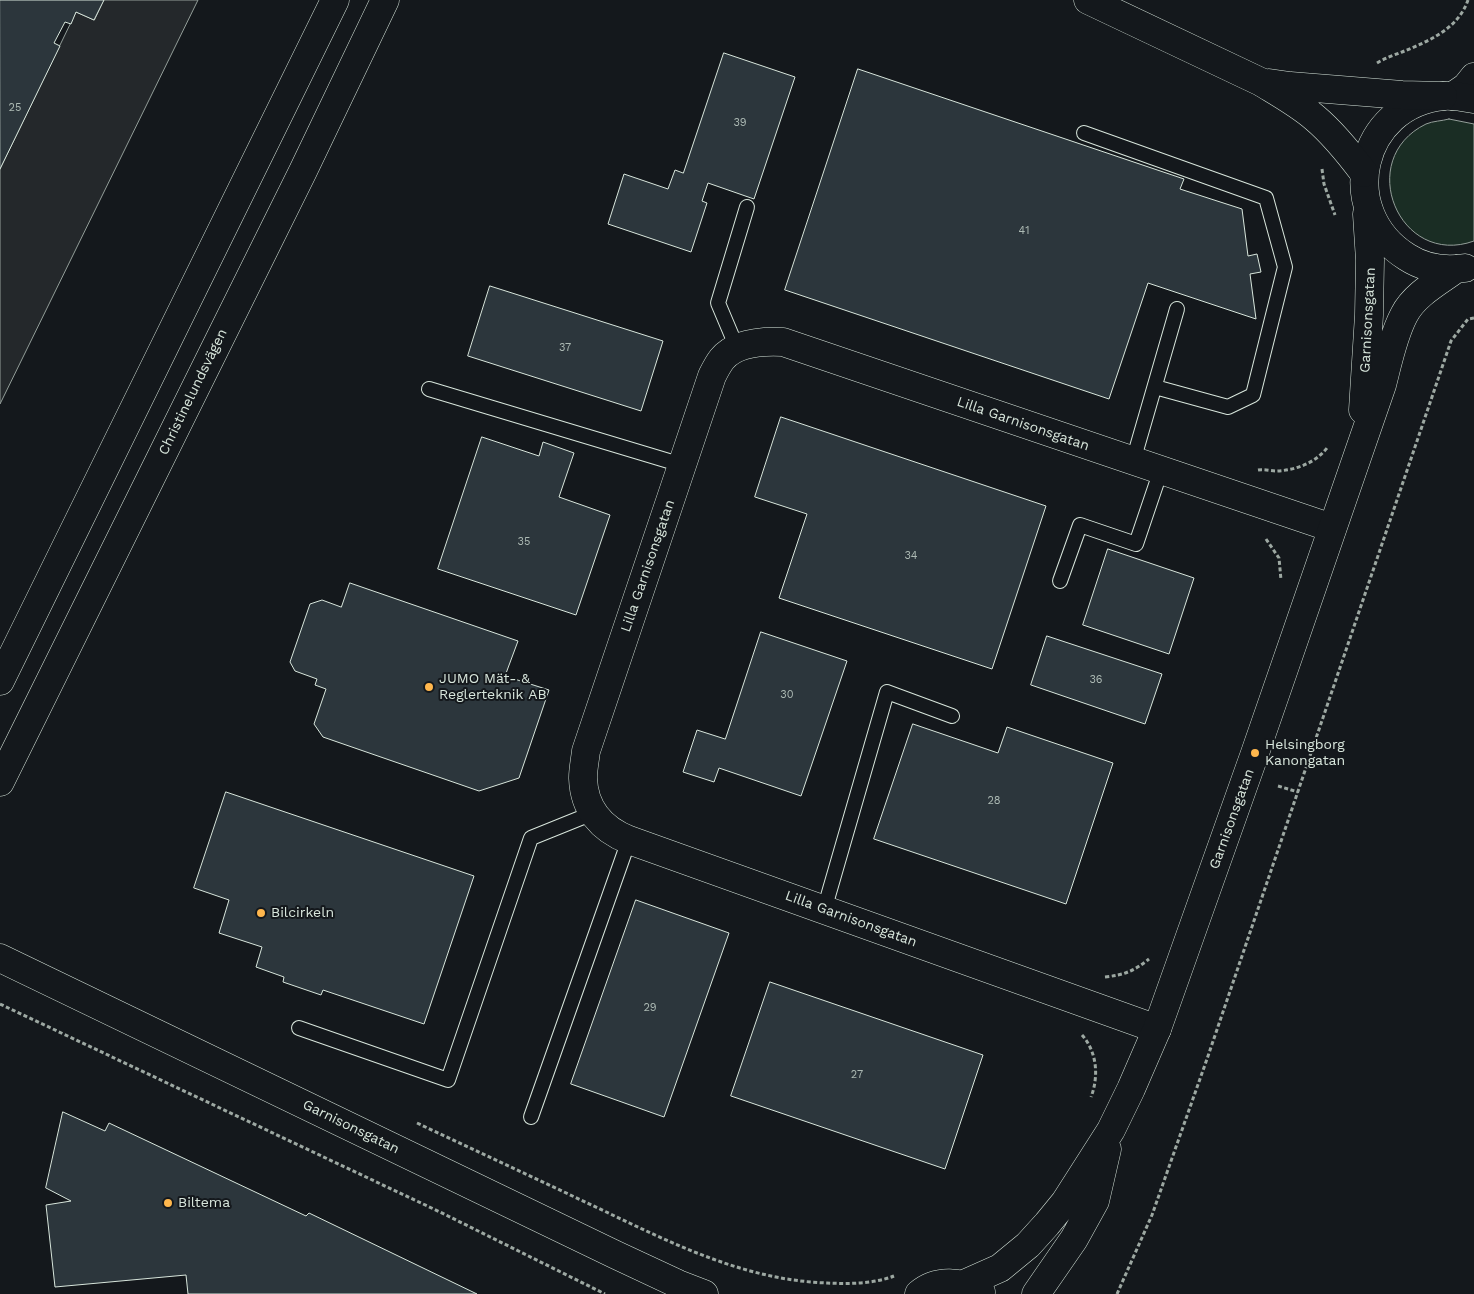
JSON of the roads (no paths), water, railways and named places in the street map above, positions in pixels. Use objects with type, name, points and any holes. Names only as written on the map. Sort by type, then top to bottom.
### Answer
[{"type":"street","points":[[203,270],[314,0]]},
{"type":"street","points":[[0,681],[335,0]]},
{"type":"street","name":"Christinelundsvägen","points":[[0,782],[303,171],[385,0]]},
{"type":"street","points":[[303,171],[406,0]]},
{"type":"street","points":[[1088,0],[1261,82],[1288,97],[1315,117],[1336,138],[1364,184],[1370,215],[1380,234],[1395,250],[1414,262],[1434,268],[1465,268]]},
{"type":"street","points":[[1364,184],[1370,150],[1382,129],[1399,113],[1420,101],[1457,97],[1474,77]]},
{"type":"street","points":[[1261,82],[1402,95],[1457,97]]},
{"type":"street","name":"Garnisonsgatan","points":[[1360,447],[1370,315],[1370,260],[1364,184]]},
{"type":"street","name":"Garnisonsgatan","points":[[912,1288],[943,1283],[974,1289],[1028,1245],[1065,1202],[1111,1130],[1157,1029],[1255,753],[1382,385],[1404,314],[1420,295],[1465,268]]},
{"type":"street","name":"Lilla Garnisonsgatan","points":[[1157,1029],[629,840],[616,835],[599,822],[587,803],[583,778],[586,751],[712,376],[723,357],[737,348],[761,341],[783,342],[1332,528]]},
{"type":"street","name":"Garnisonsgatan","points":[[0,958],[616,1255],[704,1294]]},
{"type":"street","name":"Garnisonsgatan","points":[[1036,1294],[1074,1239],[1095,1201],[1111,1130]]},
{"type":"lane","points":[[1084,132],[1266,198],[1283,258],[1285,267],[1254,395],[1228,407],[1155,387]]},
{"type":"lane","points":[[737,348],[718,303],[747,208]]},
{"type":"lane","points":[[1133,461],[1177,309]]},
{"type":"lane","points":[[429,388],[682,465]]},
{"type":"lane","points":[[1060,581],[1080,525],[1136,544],[1161,470]]},
{"type":"lane","points":[[824,910],[887,692],[952,716]]},
{"type":"lane","points":[[299,1028],[448,1080],[531,838],[593,813]]},
{"type":"lane","points":[[532,1117],[629,840]]},
{"type":"place","name":"JUMO Mät- & Reglerteknik AB","points":[[429,687]]},
{"type":"place","name":"Helsingborg Kanongatan","points":[[1255,753]]},
{"type":"place","name":"Bilcirkeln","points":[[261,913]]},
{"type":"place","name":"Biltema","points":[[168,1203]]}]
